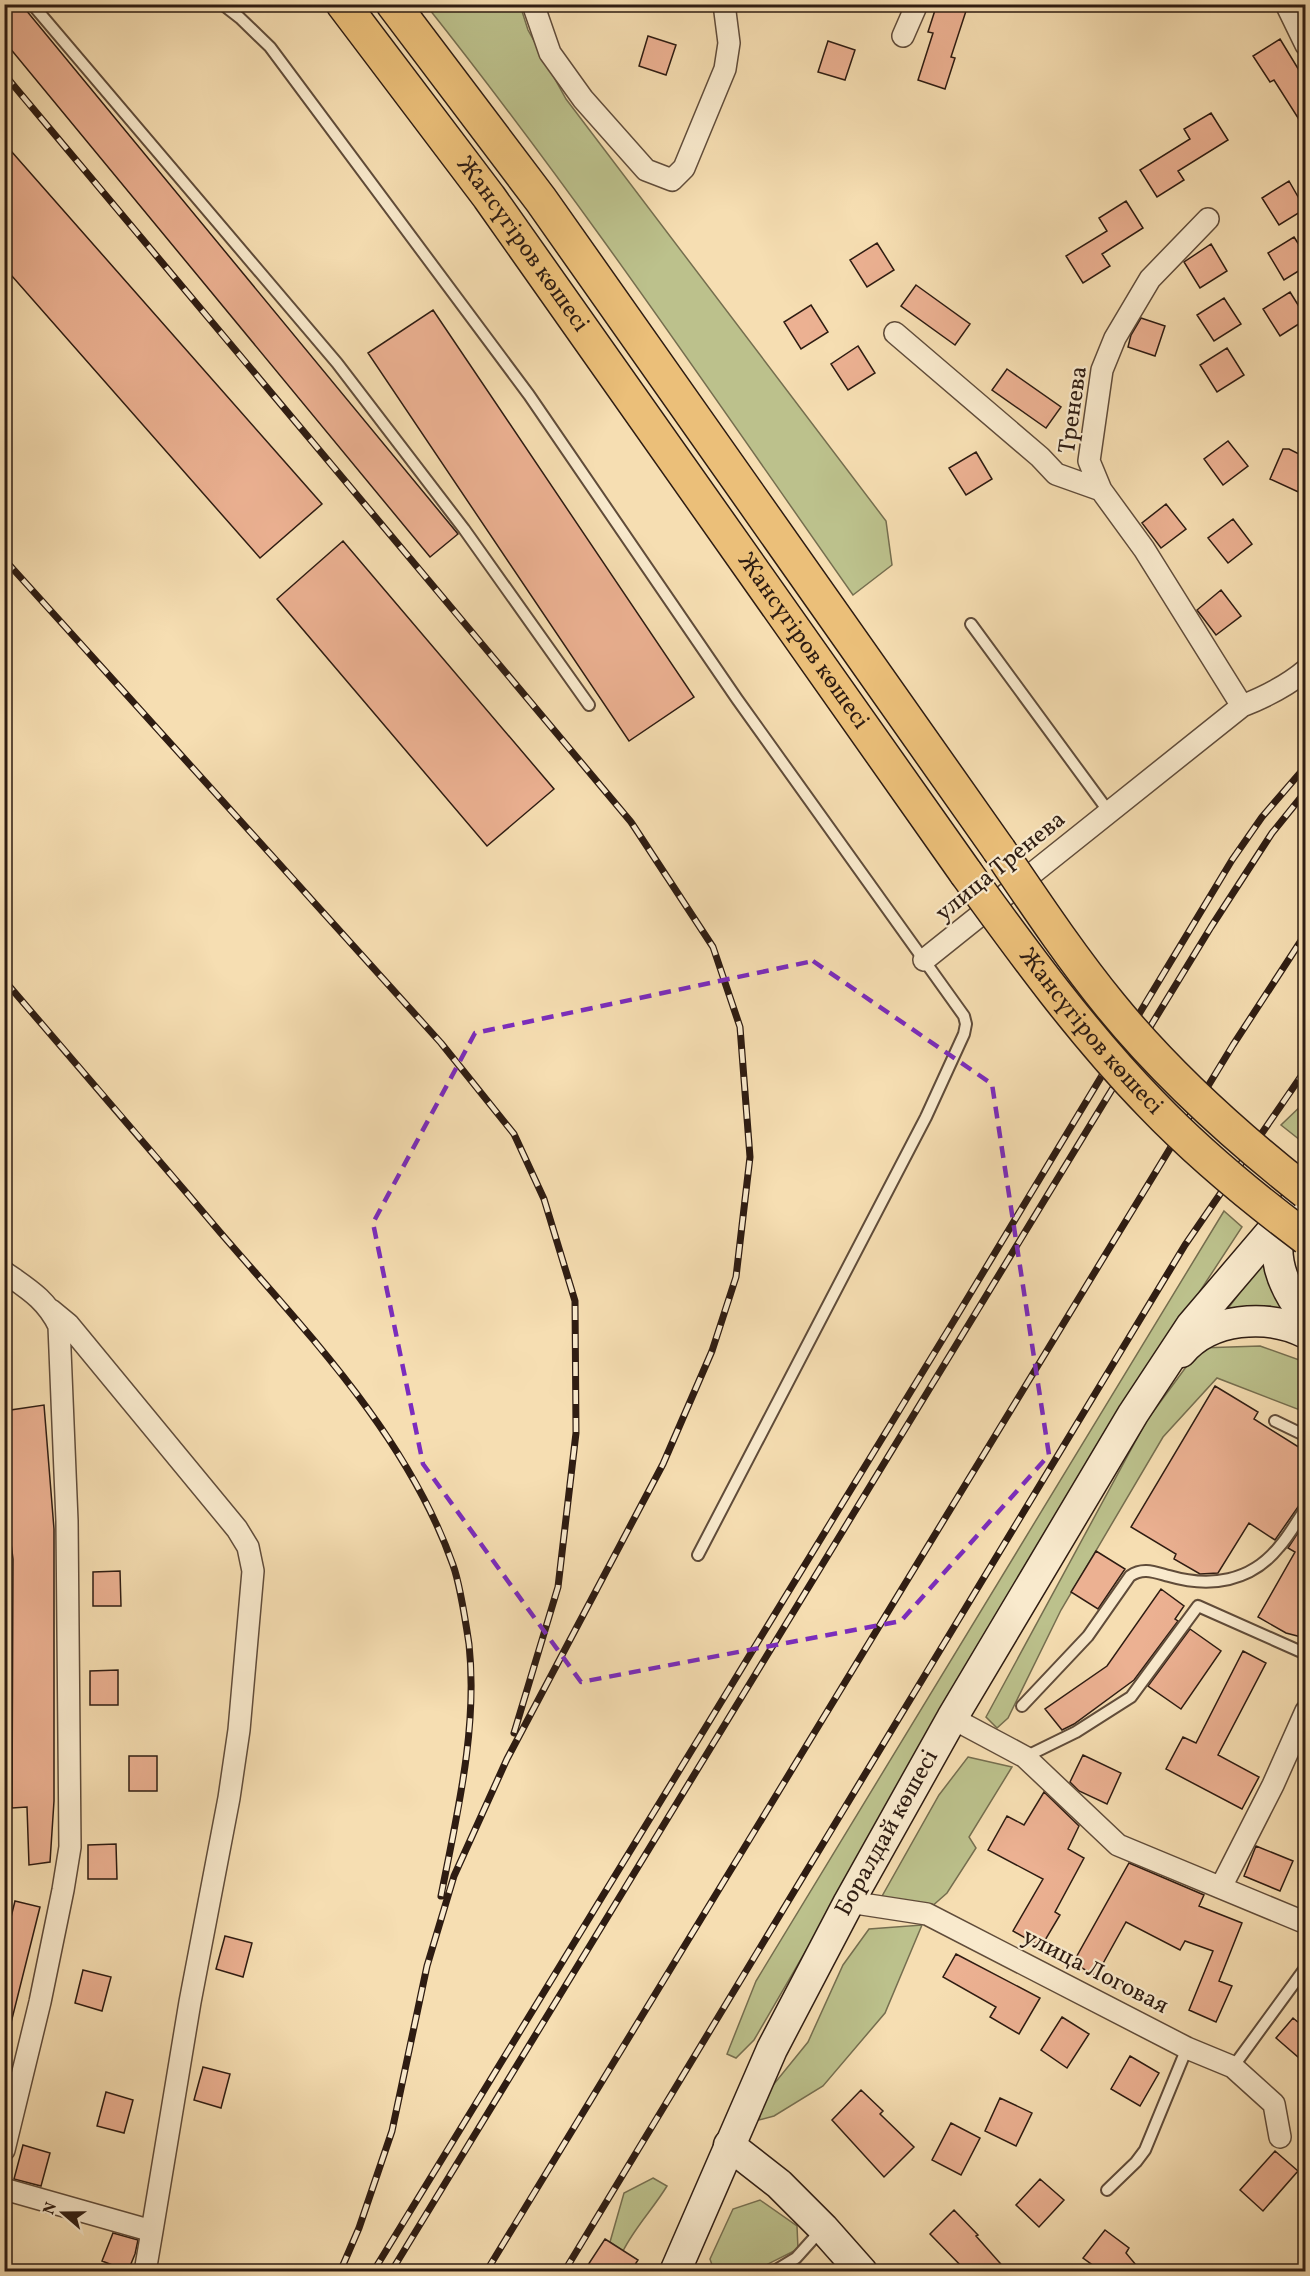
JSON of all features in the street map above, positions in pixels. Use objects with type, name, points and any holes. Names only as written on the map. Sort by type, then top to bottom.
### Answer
[{"type":"main road","name":"Жансүгіров көшесі","points":[[344,4],[503,216],[966,873],[1049,986],[1096,1044],[1150,1103],[1213,1164],[1305,1238]]},
{"type":"main road","name":"Жансүгіров көшесі","points":[[393,4],[548,209],[1089,977],[1140,1039],[1205,1106],[1263,1158],[1300,1197]]},
{"type":"main road","points":[[1300,1197],[1278,1234],[1278,1265],[1286,1288],[1305,1317]]},
{"type":"main road","points":[[1133,1414],[1199,1315],[1300,1197]]},
{"type":"main road","points":[[1133,1414],[1188,1343],[1200,1335],[1221,1327],[1257,1320],[1276,1323],[1305,1333]]},
{"type":"main road","name":"Боралдай көшесі","points":[[675,2271],[772,2049],[849,1902],[952,1718],[1133,1414]]},
{"type":"main road","points":[[729,2145],[779,2184],[862,2271]]},
{"type":"street","points":[[533,4],[550,53],[583,99],[646,170],[672,180],[684,168],[725,69],[729,43],[724,4]]},
{"type":"street","points":[[903,36],[917,4]]},
{"type":"street","points":[[1286,4],[1305,45]]},
{"type":"street","name":"Тренева","points":[[1208,219],[1150,279],[1115,338],[1102,370],[1089,461],[1101,490],[1144,549],[1242,706]]},
{"type":"street","points":[[895,333],[1040,457],[1056,474],[1101,490]]},
{"type":"street","name":"улица Тренева","points":[[924,960],[1242,706],[1294,680],[1305,670]]},
{"type":"street","points":[[4,1272],[42,1299],[75,1332],[237,1529],[248,1547],[252,1571],[239,1731],[229,1798],[190,2002],[145,2271]]},
{"type":"street","points":[[4,2150],[40,2002],[70,1847],[67,1521],[59,1326],[51,1310]]},
{"type":"street","points":[[1221,1887],[1273,1785],[1305,1711]]},
{"type":"street","points":[[952,1718],[1025,1756],[1118,1845],[1305,1923]]},
{"type":"street","name":"улица Логовая","points":[[849,1902],[927,1914],[1187,2048],[1233,2067],[1274,2104],[1280,2137]]},
{"type":"street","points":[[4,2189],[152,2231]]},
{"type":"lane","points":[[32,4],[338,363],[464,529],[589,705]]},
{"type":"lane","points":[[222,4],[270,47],[529,395],[737,699],[964,1016],[966,1024],[963,1034],[926,1117],[698,1555]]},
{"type":"lane","points":[[971,624],[1109,812]]},
{"type":"lane","points":[[1275,1421],[1305,1436]]},
{"type":"lane","points":[[1022,1706],[1088,1636],[1130,1576],[1138,1570],[1149,1570],[1186,1581],[1209,1583],[1237,1579],[1261,1565],[1279,1548],[1305,1508]]},
{"type":"lane","points":[[1025,1756],[1076,1732],[1131,1697],[1197,1606],[1305,1654]]},
{"type":"lane","points":[[1233,2067],[1305,1967]]},
{"type":"lane","points":[[1107,2190],[1145,2150],[1187,2048]]},
{"type":"lane","points":[[773,2271],[796,2258],[823,2228]]},
{"type":"highlighted area","points":[[813,961],[992,1084],[1049,1455],[901,1621],[581,1682],[423,1464],[373,1223],[475,1033]]},
{"type":"green space","points":[[426,5],[520,5],[528,30],[566,99],[886,521],[892,565],[853,595],[591,223]]},
{"type":"green space","points":[[1305,1102],[1305,1144],[1281,1125]]},
{"type":"green space","points":[[1224,1211],[1242,1227],[1105,1436],[754,2040],[736,2058],[727,2054],[756,1981]]},
{"type":"green space","points":[[1266,1257],[1293,1313],[1224,1314]]},
{"type":"green space","points":[[1260,1346],[1305,1362],[1305,1412],[1217,1378],[1163,1437],[1061,1610],[1008,1718],[997,1728],[986,1717],[1147,1420],[1200,1348]]},
{"type":"green space","points":[[968,1757],[1012,1767],[969,1837],[976,1848],[947,1893],[930,1908],[881,1898],[939,1795]]},
{"type":"green space","points":[[922,1925],[885,2013],[823,2086],[774,2116],[759,2120],[765,2095],[808,2042],[843,1965],[869,1929]]},
{"type":"green space","points":[[653,2178],[667,2186],[623,2251],[610,2242],[624,2193]]},
{"type":"green space","points":[[760,2200],[797,2226],[798,2249],[754,2271],[714,2271],[710,2259],[733,2209]]},
{"type":"building","points":[[4,4],[21,4],[458,534],[430,557],[4,41]]},
{"type":"building","points":[[937,4],[947,4],[966,11],[951,57],[955,58],[945,89],[918,80],[933,33],[928,32]]},
{"type":"building","points":[[648,36],[676,45],[666,75],[639,66]]},
{"type":"building","points":[[1280,39],[1305,80],[1305,129],[1274,80],[1270,82],[1253,56]]},
{"type":"building","points":[[828,41],[855,50],[845,80],[818,72]]},
{"type":"building","points":[[1211,113],[1228,140],[1178,171],[1184,180],[1157,197],[1140,170],[1190,139],[1184,129]]},
{"type":"building","points":[[4,143],[322,504],[260,558],[4,267]]},
{"type":"building","points":[[1289,181],[1305,209],[1279,225],[1262,198]]},
{"type":"building","points":[[1126,201],[1143,228],[1102,254],[1110,266],[1083,283],[1066,256],[1107,231],[1099,218]]},
{"type":"building","points":[[1294,237],[1305,254],[1305,267],[1284,280],[1268,253]]},
{"type":"building","points":[[877,243],[894,270],[867,287],[850,260]]},
{"type":"building","points":[[1211,244],[1227,271],[1200,288],[1184,262]]},
{"type":"building","points":[[916,285],[970,324],[955,345],[901,306]]},
{"type":"building","points":[[1290,292],[1305,316],[1305,320],[1280,336],[1263,309]]},
{"type":"building","points":[[1224,298],[1241,324],[1214,341],[1197,315]]},
{"type":"building","points":[[811,305],[828,332],[801,349],[784,322]]},
{"type":"building","points":[[433,310],[694,697],[629,741],[368,353]]},
{"type":"building","points":[[1141,318],[1165,326],[1155,356],[1128,347],[1131,335]]},
{"type":"building","points":[[858,346],[875,373],[848,390],[831,364]]},
{"type":"building","points":[[1227,348],[1244,375],[1217,392],[1200,365]]},
{"type":"building","points":[[1007,369],[1061,407],[1046,428],[992,390]]},
{"type":"building","points":[[1228,441],[1248,466],[1223,485],[1204,459]]},
{"type":"building","points":[[1283,449],[1289,449],[1305,457],[1305,495],[1270,479]]},
{"type":"building","points":[[976,452],[992,479],[966,495],[949,468]]},
{"type":"building","points":[[1166,504],[1186,529],[1161,548],[1142,523]]},
{"type":"building","points":[[1233,519],[1252,544],[1228,563],[1208,538]]},
{"type":"building","points":[[343,541],[554,789],[487,846],[277,599]]},
{"type":"building","points":[[1221,590],[1241,616],[1216,635],[1197,610]]},
{"type":"building","points":[[1215,1386],[1258,1412],[1254,1419],[1305,1451],[1305,1501],[1300,1504],[1275,1540],[1249,1523],[1218,1573],[1200,1574],[1174,1559],[1176,1554],[1131,1527]]},
{"type":"building","points":[[44,1405],[54,1529],[54,1801],[50,1862],[29,1865],[27,1807],[12,1808],[13,1559],[4,1488],[4,1411]]},
{"type":"building","points":[[1305,1522],[1305,1638],[1286,1633],[1258,1617],[1295,1552],[1288,1548]]},
{"type":"building","points":[[1096,1551],[1125,1569],[1098,1609],[1071,1592]]},
{"type":"building","points":[[120,1571],[121,1606],[93,1606],[93,1572]]},
{"type":"building","points":[[1161,1589],[1184,1606],[1175,1619],[1178,1621],[1134,1680],[1074,1724],[1062,1730],[1045,1709],[1107,1666]]},
{"type":"building","points":[[1190,1629],[1221,1651],[1181,1709],[1148,1686]]},
{"type":"building","points":[[1243,1651],[1266,1663],[1218,1755],[1259,1777],[1242,1809],[1166,1769],[1183,1737],[1196,1743]]},
{"type":"building","points":[[118,1670],[118,1705],[90,1705],[90,1671]]},
{"type":"building","points":[[1083,1755],[1121,1773],[1107,1804],[1079,1791],[1070,1782]]},
{"type":"building","points":[[129,1756],[157,1756],[157,1791],[129,1791]]},
{"type":"building","points":[[1044,1792],[1079,1826],[1068,1849],[1084,1858],[1055,1912],[1060,1915],[1041,1947],[1013,1931],[1043,1879],[988,1850],[1007,1816],[1024,1825]]},
{"type":"building","points":[[116,1844],[117,1879],[88,1879],[88,1845]]},
{"type":"building","points":[[1256,1846],[1293,1861],[1280,1891],[1244,1876]]},
{"type":"building","points":[[1129,1863],[1204,1895],[1199,1906],[1242,1923],[1219,1981],[1232,1986],[1216,2022],[1189,2010],[1213,1951],[1185,1941],[1180,1950],[1126,1922],[1096,1976],[1073,1963]]},
{"type":"building","points":[[15,1901],[40,1907],[10,2027],[4,2026],[4,1945]]},
{"type":"building","points":[[225,1936],[252,1943],[243,1977],[216,1969]]},
{"type":"building","points":[[956,1954],[1040,1998],[1019,2034],[990,2017],[996,2007],[943,1977]]},
{"type":"building","points":[[83,1970],[111,1977],[102,2011],[75,2003]]},
{"type":"building","points":[[1062,2017],[1089,2034],[1067,2068],[1041,2050]]},
{"type":"building","points":[[1293,2018],[1305,2028],[1305,2063],[1276,2038]]},
{"type":"building","points":[[1130,2056],[1159,2073],[1140,2106],[1111,2089]]},
{"type":"building","points":[[203,2067],[230,2074],[221,2108],[194,2100]]},
{"type":"building","points":[[861,2090],[883,2111],[880,2114],[914,2147],[884,2177],[832,2120]]},
{"type":"building","points":[[106,2092],[133,2100],[124,2133],[97,2126]]},
{"type":"building","points":[[1000,2098],[1032,2113],[1016,2146],[985,2131]]},
{"type":"building","points":[[951,2123],[980,2138],[961,2175],[932,2160]]},
{"type":"building","points":[[23,2145],[50,2153],[41,2186],[14,2179]]},
{"type":"building","points":[[1275,2151],[1298,2171],[1263,2211],[1240,2190]]},
{"type":"building","points":[[1040,2179],[1064,2200],[1039,2227],[1016,2205]]},
{"type":"building","points":[[954,2210],[1007,2271],[966,2271],[930,2234]]},
{"type":"building","points":[[1105,2230],[1129,2248],[1126,2253],[1141,2271],[1101,2271],[1083,2258]]},
{"type":"building","points":[[113,2233],[138,2240],[128,2271],[102,2261]]},
{"type":"building","points":[[605,2239],[638,2260],[631,2271],[584,2271]]},
{"type":"railway","points":[[4,74],[631,822],[713,947],[740,1027],[750,1157],[736,1277],[712,1351],[663,1464],[507,1759],[454,1876],[427,1966],[392,2131],[359,2228],[340,2272]]},
{"type":"railway","points":[[4,559],[441,1043],[514,1134],[544,1199],[575,1301],[576,1433],[558,1587],[514,1733]]},
{"type":"railway","points":[[373,2272],[955,1319],[1232,860],[1262,817],[1306,766]]},
{"type":"railway","points":[[391,2272],[1211,927],[1272,833],[1306,791]]},
{"type":"railway","points":[[486,2272],[1233,1045],[1306,933]]},
{"type":"railway","points":[[4,980],[352,1387],[409,1472],[433,1518],[458,1583],[469,1644],[471,1676],[471,1707],[464,1771],[441,1896]]},
{"type":"railway","points":[[564,2272],[1185,1245],[1306,1069]]}]
